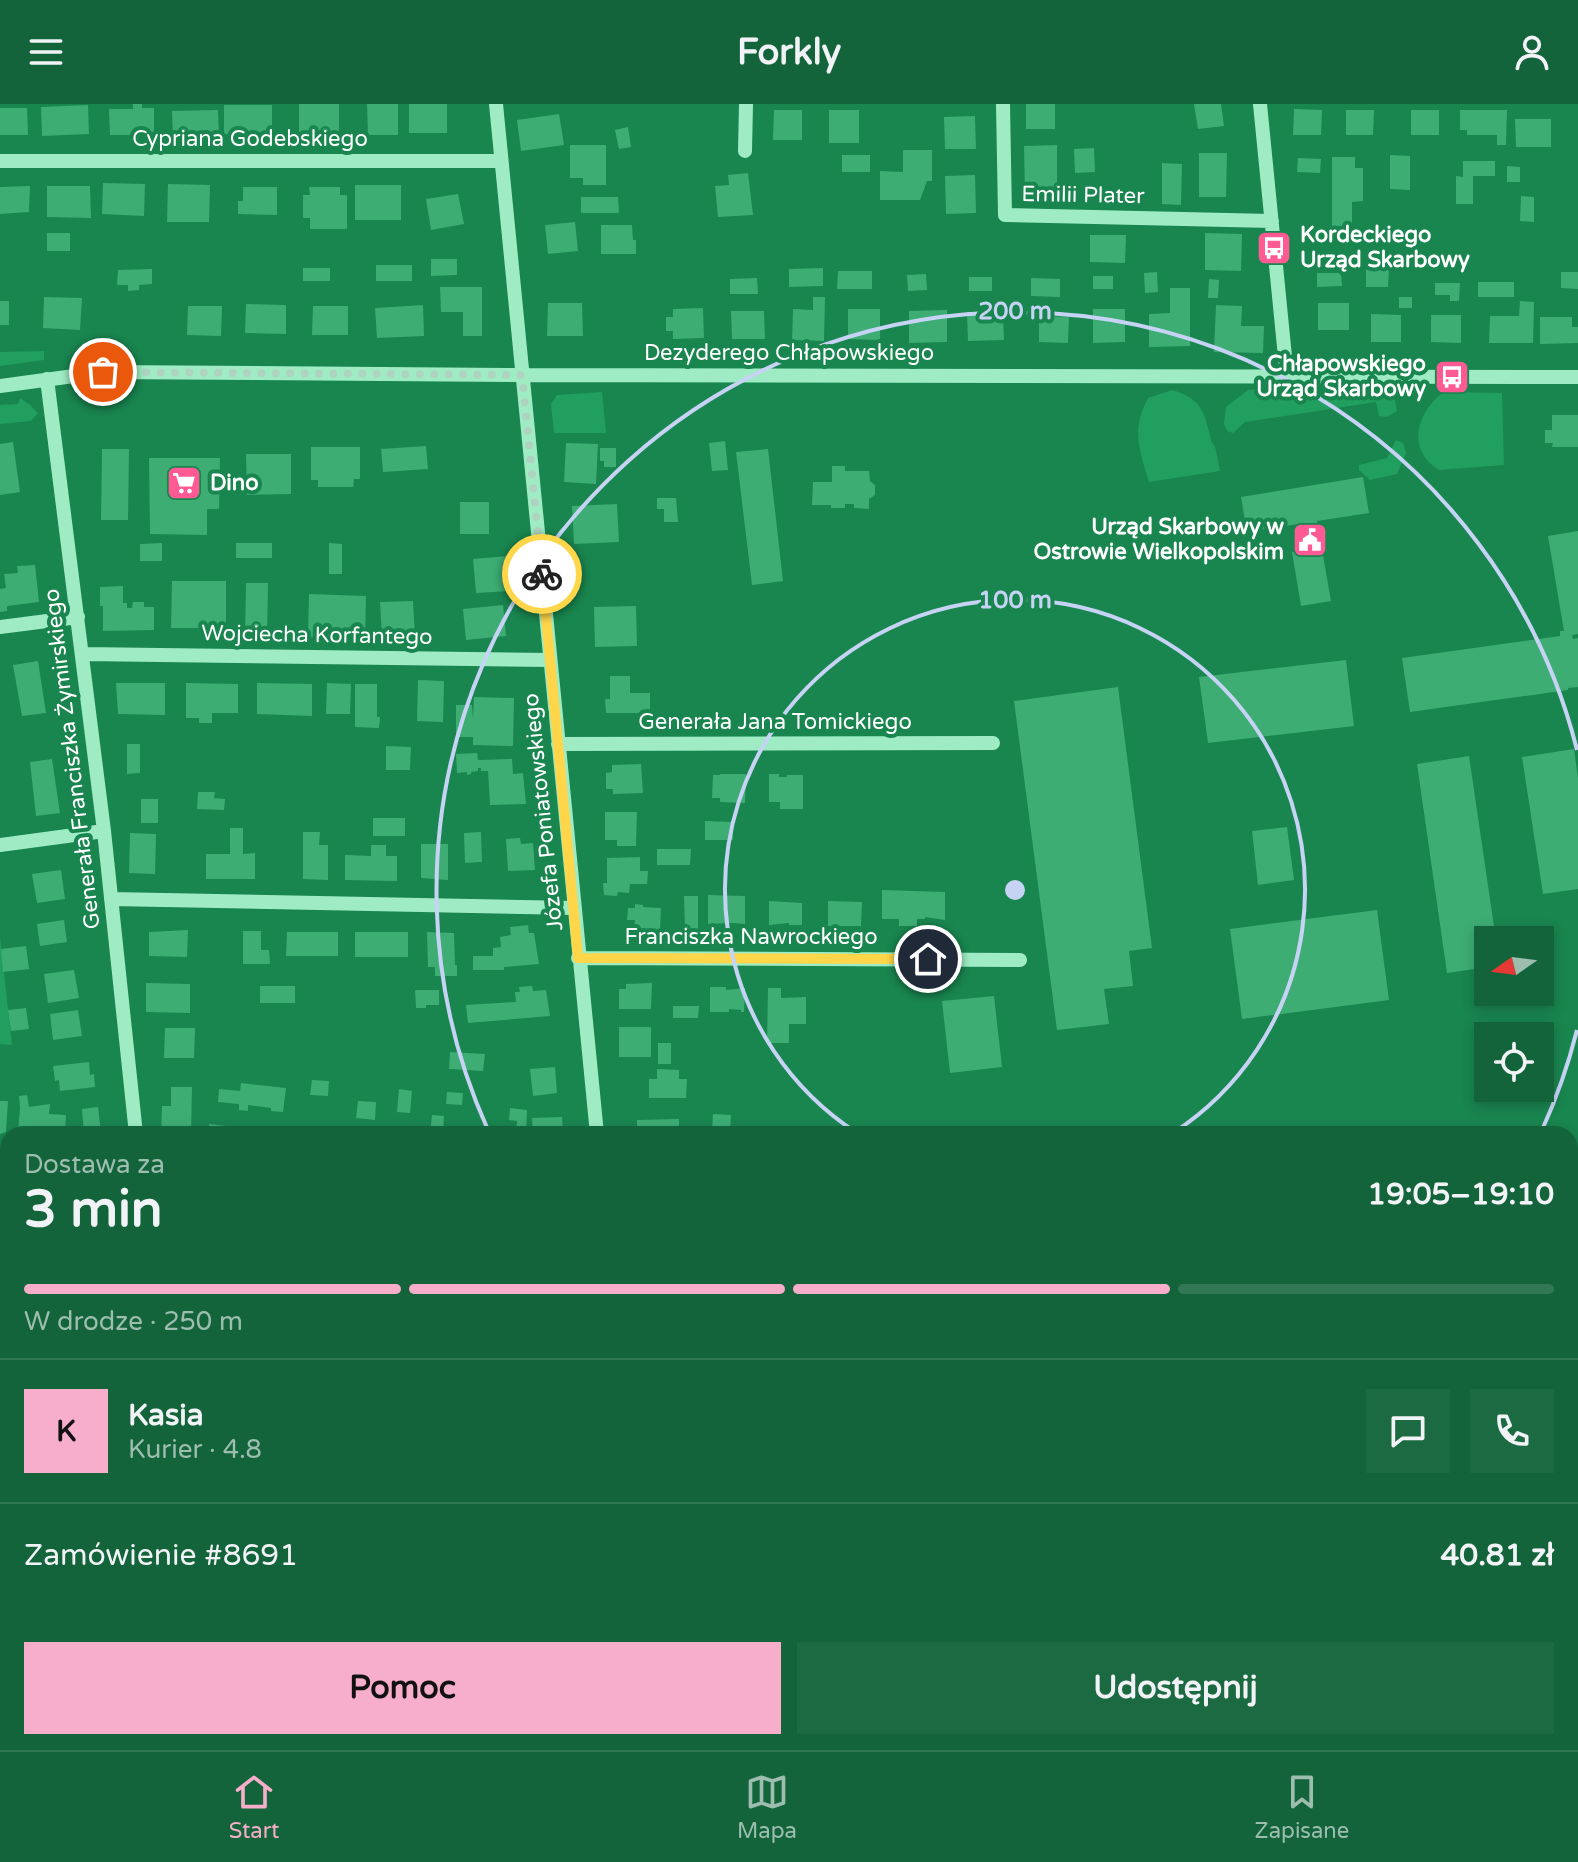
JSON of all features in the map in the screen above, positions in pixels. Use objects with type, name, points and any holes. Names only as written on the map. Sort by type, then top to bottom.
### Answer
[{"type":"street","name":"Józefa Poniatowskiego","points":[[496,104],[596,1126]]},
{"type":"street","points":[[745,151],[746,104]]},
{"type":"street","name":"Emilii Plater","points":[[1003,104],[1005,215],[1272,221]]},
{"type":"street","points":[[1260,104],[1287,377]]},
{"type":"street","name":"Cypriana Godebskiego","points":[[0,161],[501,161]]},
{"type":"street","name":"Dezyderego Chłapowskiego","points":[[0,386],[103,372],[1578,377]]},
{"type":"street","name":"Generała Franciszka Żymirskiego","points":[[47,379],[104,831],[135,1126]]},
{"type":"street","points":[[0,627],[78,617]]},
{"type":"street","name":"Wojciecha Korfantego","points":[[83,654],[550,660]]},
{"type":"street","name":"Generała Jana Tomickiego","points":[[558,744],[993,743]]},
{"type":"street","points":[[0,845],[104,831]]},
{"type":"street","points":[[111,899],[575,908]]},
{"type":"street","name":"Franciszka Nawrockiego","points":[[578,958],[1020,960]]},
{"type":"green space","points":[[44,351],[44,360],[0,366],[0,352]]},
{"type":"green space","points":[[1272,387],[1273,393],[1388,393],[1394,395],[1397,411],[1387,417],[1379,416],[1376,402],[1245,422],[1233,433],[1227,431],[1224,424],[1226,407],[1248,390]]},
{"type":"green space","points":[[1172,390],[1191,398],[1201,409],[1215,446],[1220,471],[1149,482],[1138,440],[1140,420],[1148,398]]},
{"type":"green space","points":[[602,392],[606,433],[554,433],[551,404],[557,395]]},
{"type":"green space","points":[[1443,392],[1502,393],[1504,465],[1439,470],[1428,461],[1418,442],[1418,431],[1427,410]]},
{"type":"green space","points":[[20,398],[38,413],[31,421],[0,424],[0,405],[18,404]]},
{"type":"green space","points":[[1396,440],[1403,443],[1406,453],[1397,474],[1370,480],[1359,470],[1359,465],[1387,458]]},
{"type":"green space","points":[[0,937],[12,1045],[0,1044]]},
{"type":"building","points":[[133,104],[154,108],[154,135],[110,135],[109,109],[133,109]]},
{"type":"building","points":[[299,104],[339,104],[339,134],[299,134]]},
{"type":"building","points":[[367,104],[398,104],[398,135],[368,135]]},
{"type":"building","points":[[409,104],[447,104],[447,133],[409,133]]},
{"type":"building","points":[[1026,104],[1055,104],[1055,129],[1026,129]]},
{"type":"building","points":[[1194,104],[1221,104],[1224,126],[1198,129]]},
{"type":"building","points":[[88,105],[89,134],[42,136],[41,107]]},
{"type":"building","points":[[224,105],[272,105],[272,134],[224,134]]},
{"type":"building","points":[[0,108],[27,108],[28,135],[0,135]]},
{"type":"building","points":[[1294,109],[1322,110],[1321,135],[1293,135]]},
{"type":"building","points":[[218,110],[219,136],[173,137],[172,111]]},
{"type":"building","points":[[774,110],[802,110],[802,140],[773,140]]},
{"type":"building","points":[[829,110],[859,110],[859,143],[829,143]]},
{"type":"building","points":[[1346,110],[1374,110],[1373,135],[1346,135]]},
{"type":"building","points":[[1411,110],[1439,110],[1439,135],[1411,135]]},
{"type":"building","points":[[1460,110],[1507,110],[1506,145],[1497,145],[1497,135],[1467,135],[1467,130],[1460,130]]},
{"type":"building","points":[[559,114],[564,145],[521,151],[517,120]]},
{"type":"building","points":[[975,116],[976,149],[945,149],[944,117]]},
{"type":"building","points":[[1515,119],[1551,119],[1551,147],[1516,147]]},
{"type":"building","points":[[628,127],[631,147],[619,149],[615,130]]},
{"type":"building","points":[[570,145],[606,145],[606,185],[583,185],[583,178],[570,178]]},
{"type":"building","points":[[1057,145],[1057,195],[1025,196],[1024,146]]},
{"type":"building","points":[[1094,148],[1095,172],[1075,173],[1074,149]]},
{"type":"building","points":[[903,150],[932,150],[932,181],[927,181],[920,200],[880,200],[880,171],[903,172]]},
{"type":"building","points":[[1199,153],[1227,153],[1226,197],[1199,197]]},
{"type":"building","points":[[842,155],[870,155],[870,172],[842,172]]},
{"type":"building","points":[[1390,155],[1410,156],[1410,190],[1390,189]]},
{"type":"building","points":[[1332,157],[1355,157],[1355,168],[1363,168],[1363,201],[1352,202],[1352,226],[1332,226]]},
{"type":"building","points":[[1298,158],[1321,159],[1320,173],[1297,172]]},
{"type":"building","points":[[1463,161],[1495,161],[1495,176],[1473,176],[1473,204],[1456,204],[1456,176],[1463,177]]},
{"type":"building","points":[[1162,163],[1182,164],[1181,205],[1162,204]]},
{"type":"building","points":[[1507,166],[1520,167],[1520,182],[1507,182]]},
{"type":"building","points":[[748,173],[753,215],[718,217],[715,186],[729,185],[728,175]]},
{"type":"building","points":[[975,175],[976,213],[946,214],[945,176]]},
{"type":"building","points":[[103,183],[145,184],[144,216],[102,214]]},
{"type":"building","points":[[168,184],[210,185],[209,222],[167,222]]},
{"type":"building","points":[[355,185],[401,185],[401,220],[355,220]]},
{"type":"building","points":[[30,186],[29,212],[0,214],[0,187]]},
{"type":"building","points":[[47,186],[90,186],[91,218],[47,217]]},
{"type":"building","points":[[243,187],[277,187],[277,215],[238,214],[238,201],[243,201]]},
{"type":"building","points":[[309,187],[340,187],[340,195],[347,195],[347,229],[310,229],[310,218],[303,218],[303,195],[310,195]]},
{"type":"building","points":[[458,194],[464,224],[431,230],[426,199]]},
{"type":"building","points":[[1521,196],[1534,197],[1534,222],[1520,221]]},
{"type":"building","points":[[581,197],[618,197],[619,213],[581,213]]},
{"type":"building","points":[[575,222],[578,251],[548,254],[545,225]]},
{"type":"building","points":[[601,225],[632,225],[636,254],[601,254]]},
{"type":"building","points":[[47,233],[70,233],[70,251],[47,251]]},
{"type":"building","points":[[1205,233],[1242,234],[1241,271],[1205,270]]},
{"type":"building","points":[[1090,235],[1126,235],[1125,263],[1090,262]]},
{"type":"building","points":[[431,259],[457,259],[457,275],[431,276]]},
{"type":"building","points":[[376,265],[412,265],[412,281],[376,281]]},
{"type":"building","points":[[303,268],[330,268],[330,281],[303,281]]},
{"type":"building","points":[[823,268],[823,286],[789,287],[789,269]]},
{"type":"building","points":[[152,269],[152,284],[139,285],[139,290],[128,291],[128,285],[117,285],[118,270]]},
{"type":"building","points":[[1366,269],[1389,270],[1388,287],[1366,287]]},
{"type":"building","points":[[838,271],[872,271],[872,289],[837,289]]},
{"type":"building","points":[[1157,272],[1158,292],[1145,293],[1144,273]]},
{"type":"building","points":[[1561,272],[1578,272],[1578,289],[1561,288]]},
{"type":"building","points":[[1317,273],[1341,273],[1342,286],[1317,287]]},
{"type":"building","points":[[926,274],[927,290],[908,291],[907,275]]},
{"type":"building","points":[[1093,276],[1113,276],[1113,289],[1093,289]]},
{"type":"building","points":[[969,277],[992,277],[992,291],[969,291]]},
{"type":"building","points":[[757,278],[758,294],[730,294],[730,279]]},
{"type":"building","points":[[1031,278],[1060,279],[1060,297],[1031,296]]},
{"type":"building","points":[[1209,279],[1219,280],[1218,298],[1208,298]]},
{"type":"building","points":[[1478,282],[1514,282],[1514,297],[1478,297]]},
{"type":"building","points":[[1435,283],[1460,283],[1459,301],[1450,301],[1450,295],[1435,295]]},
{"type":"building","points":[[440,287],[482,287],[482,336],[463,336],[463,312],[441,312]]},
{"type":"building","points":[[1170,288],[1190,288],[1190,346],[1149,347],[1149,314],[1170,313]]},
{"type":"building","points":[[44,297],[82,298],[80,330],[43,328]]},
{"type":"building","points":[[813,297],[825,297],[824,341],[792,340],[793,309],[813,310]]},
{"type":"building","points":[[1399,297],[1412,297],[1412,308],[1399,308]]},
{"type":"building","points":[[0,301],[9,301],[9,325],[0,325]]},
{"type":"building","points":[[1520,301],[1534,302],[1533,343],[1489,343],[1490,316],[1519,316]]},
{"type":"building","points":[[548,303],[582,303],[583,336],[547,336]]},
{"type":"building","points":[[1318,303],[1349,303],[1349,330],[1318,330]]},
{"type":"building","points":[[246,304],[286,305],[286,334],[245,333]]},
{"type":"building","points":[[423,305],[424,336],[377,338],[375,308]]},
{"type":"building","points":[[1216,305],[1242,306],[1241,326],[1264,326],[1263,353],[1214,352]]},
{"type":"building","points":[[188,306],[222,306],[221,336],[187,335]]},
{"type":"building","points":[[313,306],[348,306],[348,335],[312,335]]},
{"type":"building","points":[[703,308],[704,338],[673,339],[673,331],[666,331],[666,317],[673,317],[673,309]]},
{"type":"building","points":[[848,309],[880,309],[880,340],[848,339]]},
{"type":"building","points":[[1093,309],[1125,309],[1125,342],[1093,343]]},
{"type":"building","points":[[947,310],[947,342],[909,343],[909,311]]},
{"type":"building","points":[[731,311],[764,311],[765,339],[732,339]]},
{"type":"building","points":[[1003,313],[1004,340],[968,341],[967,314]]},
{"type":"building","points":[[1371,314],[1401,315],[1401,342],[1371,342]]},
{"type":"building","points":[[1431,315],[1461,315],[1461,343],[1431,342]]},
{"type":"building","points":[[1039,316],[1069,317],[1068,343],[1039,342]]},
{"type":"building","points":[[1540,317],[1572,317],[1572,327],[1578,327],[1578,343],[1540,344]]},
{"type":"building","points":[[1552,415],[1578,415],[1578,447],[1552,447],[1553,443],[1545,443],[1545,430],[1552,430]]},
{"type":"building","points":[[725,441],[728,470],[712,471],[709,443]]},
{"type":"building","points":[[13,442],[20,492],[0,495],[0,444]]},
{"type":"building","points":[[566,443],[598,444],[596,484],[564,482]]},
{"type":"building","points":[[426,446],[428,469],[383,472],[381,449]]},
{"type":"building","points":[[311,447],[360,447],[360,479],[354,479],[353,487],[318,487],[318,480],[311,480]]},
{"type":"building","points":[[600,448],[616,448],[616,467],[604,467],[604,461],[600,461]]},
{"type":"building","points":[[102,449],[129,449],[128,520],[101,520]]},
{"type":"building","points":[[768,449],[783,581],[752,585],[736,452]]},
{"type":"building","points":[[246,454],[291,454],[291,494],[247,495]]},
{"type":"building","name":"Dino","points":[[149,458],[220,458],[219,509],[207,509],[207,535],[150,534]]},
{"type":"building","points":[[832,466],[845,466],[845,471],[869,471],[870,481],[875,485],[875,495],[869,499],[869,509],[854,508],[854,504],[845,504],[845,508],[812,505],[813,482],[832,482]]},
{"type":"building","name":"Urząd Skarbowy w Ostrowie Wielkopolskim","points":[[1363,477],[1369,513],[1317,521],[1331,601],[1301,606],[1292,552],[1302,550],[1298,524],[1247,532],[1241,497]]},
{"type":"building","points":[[657,498],[676,498],[678,522],[664,522],[664,509],[657,509]]},
{"type":"building","points":[[460,502],[489,502],[489,534],[460,534]]},
{"type":"building","points":[[617,504],[619,542],[574,544],[572,506]]},
{"type":"building","points":[[1578,531],[1578,634],[1572,635],[1573,639],[1578,638],[1578,687],[1410,712],[1402,658],[1560,636],[1560,631],[1564,631],[1548,536]]},
{"type":"building","points":[[162,543],[162,561],[140,561],[140,544]]},
{"type":"building","points":[[236,543],[272,543],[272,558],[236,558]]},
{"type":"building","points":[[329,543],[342,544],[342,574],[329,574]]},
{"type":"building","points":[[508,556],[510,591],[476,593],[473,559]]},
{"type":"building","points":[[35,565],[39,602],[7,606],[7,611],[0,612],[0,589],[6,588],[4,574],[18,573],[17,566]]},
{"type":"building","points":[[172,581],[226,581],[226,628],[171,628]]},
{"type":"building","points":[[246,583],[268,583],[267,638],[245,637]]},
{"type":"building","points":[[123,586],[123,603],[127,603],[127,608],[132,608],[133,602],[144,602],[144,607],[154,607],[154,630],[103,631],[100,587]]},
{"type":"building","points":[[309,594],[366,596],[365,639],[308,637]]},
{"type":"building","points":[[413,601],[415,636],[382,637],[380,602]]},
{"type":"building","points":[[503,605],[506,636],[466,640],[463,609]]},
{"type":"building","points":[[636,606],[637,646],[595,647],[594,607]]},
{"type":"building","points":[[1346,660],[1354,726],[1208,743],[1199,677]]},
{"type":"building","points":[[38,661],[46,713],[22,716],[13,665]]},
{"type":"building","points":[[610,676],[630,676],[630,693],[650,693],[650,713],[606,713],[605,699],[610,699]]},
{"type":"building","points":[[418,680],[444,681],[443,722],[417,721]]},
{"type":"building","points":[[116,683],[165,683],[165,715],[118,714]]},
{"type":"building","points":[[186,683],[238,684],[238,713],[212,713],[212,723],[199,723],[199,718],[186,718]]},
{"type":"building","points":[[257,683],[312,684],[312,716],[257,714]]},
{"type":"building","points":[[327,683],[351,684],[350,714],[326,714]]},
{"type":"building","points":[[355,684],[377,684],[379,728],[355,727]]},
{"type":"building","points":[[1118,687],[1152,948],[1129,951],[1133,986],[1104,989],[1109,1024],[1057,1030],[1014,701]]},
{"type":"building","points":[[474,697],[514,698],[513,746],[473,745],[473,737],[456,737],[456,705],[472,705],[473,719]]},
{"type":"building","points":[[127,744],[140,744],[140,773],[127,774]]},
{"type":"building","points":[[386,746],[411,747],[410,770],[386,770]]},
{"type":"building","points":[[1574,749],[1578,778],[1578,889],[1543,894],[1522,757]]},
{"type":"building","points":[[477,753],[478,760],[512,759],[513,774],[523,773],[526,804],[490,805],[488,771],[478,768],[478,771],[467,775],[467,772],[457,773],[456,754]]},
{"type":"building","points":[[1469,756],[1494,926],[1474,926],[1474,969],[1447,973],[1417,764]]},
{"type":"building","points":[[52,759],[60,813],[36,816],[30,762]]},
{"type":"building","points":[[641,764],[643,793],[613,794],[613,789],[606,789],[606,773],[612,772],[612,765]]},
{"type":"building","points":[[746,774],[745,803],[720,802],[720,798],[712,798],[713,775]]},
{"type":"building","points":[[769,774],[779,774],[779,777],[803,775],[803,809],[780,809],[780,802],[769,802]]},
{"type":"building","points":[[198,792],[215,792],[214,798],[225,799],[224,810],[197,809]]},
{"type":"building","points":[[141,799],[158,799],[158,823],[141,823]]},
{"type":"building","points":[[605,812],[637,812],[636,846],[617,846],[617,840],[605,840]]},
{"type":"building","points":[[373,818],[405,818],[405,836],[373,836]]},
{"type":"building","points":[[705,821],[733,822],[733,840],[705,840]]},
{"type":"building","points":[[1287,827],[1294,880],[1258,885],[1252,831]]},
{"type":"building","points":[[230,828],[243,828],[243,854],[255,853],[255,879],[206,879],[206,854],[230,854]]},
{"type":"building","points":[[303,832],[320,832],[319,845],[328,845],[328,880],[303,879]]},
{"type":"building","points":[[481,832],[482,862],[465,863],[464,833]]},
{"type":"building","points":[[130,833],[156,834],[155,874],[129,873]]},
{"type":"building","points":[[520,838],[521,844],[533,843],[535,870],[508,871],[506,839]]},
{"type":"building","points":[[421,844],[448,844],[448,880],[421,878]]},
{"type":"building","points":[[371,845],[386,845],[386,856],[397,856],[397,881],[345,880],[345,855],[371,856]]},
{"type":"building","points":[[657,849],[691,849],[690,865],[657,865]]},
{"type":"building","points":[[640,857],[640,871],[648,871],[647,884],[630,884],[629,893],[604,895],[607,858]]},
{"type":"building","points":[[61,870],[65,899],[37,903],[32,874]]},
{"type":"building","points":[[882,890],[945,892],[945,920],[925,917],[917,919],[917,926],[899,926],[899,919],[882,919]]},
{"type":"building","points":[[708,895],[745,896],[745,924],[708,924]]},
{"type":"building","points":[[684,896],[698,896],[698,931],[685,930]]},
{"type":"building","points":[[769,901],[802,903],[802,925],[769,925]]},
{"type":"building","points":[[828,901],[862,902],[861,926],[828,926]]},
{"type":"building","points":[[635,904],[661,908],[660,931],[634,930],[635,920],[627,920],[628,908],[635,908]]},
{"type":"building","points":[[1377,910],[1389,1000],[1242,1019],[1230,929]]},
{"type":"building","points":[[64,920],[67,942],[40,946],[37,924]]},
{"type":"building","points":[[528,925],[529,933],[534,933],[539,964],[504,967],[504,970],[473,970],[473,956],[493,956],[493,948],[501,947],[500,937],[511,935],[510,927]]},
{"type":"building","points":[[188,930],[187,957],[149,956],[149,932]]},
{"type":"building","points":[[243,931],[261,931],[261,950],[269,950],[270,964],[243,964]]},
{"type":"building","points":[[287,932],[338,932],[338,956],[286,956]]},
{"type":"building","points":[[355,932],[408,932],[408,957],[355,957]]},
{"type":"building","points":[[427,932],[454,933],[457,976],[435,976],[435,967],[428,967]]},
{"type":"building","points":[[26,946],[29,969],[3,972],[1,949]]},
{"type":"building","points":[[74,970],[79,998],[48,1003],[44,974]]},
{"type":"building","points":[[146,983],[190,984],[190,1013],[146,1012]]},
{"type":"building","points":[[652,983],[651,1009],[619,1009],[619,989],[626,989],[626,984]]},
{"type":"building","points":[[260,986],[295,986],[295,1003],[260,1003]]},
{"type":"building","points":[[532,986],[533,991],[546,990],[550,1016],[468,1023],[466,1005],[516,1002],[515,992],[520,992],[519,987]]},
{"type":"building","points":[[710,987],[726,987],[726,990],[745,988],[744,1012],[729,1009],[729,1012],[710,1012]]},
{"type":"building","points":[[768,988],[781,988],[781,998],[806,997],[806,1024],[789,1024],[789,1043],[767,1043]]},
{"type":"building","points":[[415,990],[439,990],[439,1005],[416,1008]]},
{"type":"building","points":[[994,996],[1002,1067],[950,1073],[942,1001]]},
{"type":"building","points":[[673,1006],[699,1006],[698,1018],[673,1018]]},
{"type":"building","points":[[26,1008],[29,1029],[11,1031],[8,1010]]},
{"type":"building","points":[[78,1010],[82,1036],[53,1040],[50,1014]]},
{"type":"building","points":[[619,1027],[651,1027],[651,1057],[619,1057]]},
{"type":"building","points":[[165,1028],[195,1028],[194,1058],[164,1058]]},
{"type":"building","points":[[658,1043],[671,1043],[671,1064],[658,1064]]},
{"type":"building","points":[[450,1052],[485,1054],[483,1071],[449,1069]]},
{"type":"building","points":[[89,1062],[95,1087],[60,1091],[53,1066]]},
{"type":"building","points":[[555,1067],[557,1093],[533,1096],[530,1069]]},
{"type":"building","points":[[657,1069],[679,1070],[679,1079],[687,1079],[686,1098],[649,1098],[649,1079],[657,1079]]},
{"type":"building","points":[[312,1080],[329,1081],[328,1096],[310,1095]]},
{"type":"building","points":[[241,1083],[286,1088],[283,1112],[248,1105],[248,1111],[239,1110],[239,1104],[218,1102],[219,1089],[240,1091]]},
{"type":"building","points":[[171,1087],[192,1087],[191,1126],[161,1126],[162,1106],[171,1106]]},
{"type":"building","points":[[399,1089],[412,1091],[410,1113],[397,1112]]},
{"type":"building","points":[[447,1092],[463,1093],[462,1105],[446,1104]]},
{"type":"building","points":[[27,1095],[29,1107],[50,1104],[49,1114],[66,1115],[65,1126],[18,1126],[19,1096]]},
{"type":"building","points":[[0,1101],[8,1101],[6,1126],[0,1126]]},
{"type":"building","points":[[358,1101],[376,1102],[375,1120],[356,1118]]},
{"type":"building","points":[[98,1107],[100,1126],[83,1126],[82,1109]]},
{"type":"building","points":[[510,1108],[527,1110],[526,1126],[517,1126],[517,1121],[509,1120]]},
{"type":"building","points":[[713,1114],[731,1115],[730,1126],[712,1126]]},
{"type":"building","points":[[432,1115],[444,1116],[443,1126],[431,1126]]},
{"type":"building","points":[[562,1117],[563,1126],[532,1126],[532,1118]]},
{"type":"building","points":[[679,1119],[679,1126],[637,1126],[637,1120]]},
{"type":"way so far","points":[[103,372],[522,375],[542,574]]},
{"type":"place","name":"Kordeckiego Urząd Skarbowy","points":[[1274,248]]},
{"type":"place","name":"Chłapowskiego Urząd Skarbowy","points":[[1452,377]]},
{"type":"place","name":"Dino","points":[[184,483]]},
{"type":"place","name":"Urząd Skarbowy w Ostrowie Wielkopolskim","points":[[1310,540]]},
{"type":"route","points":[[542,574],[578,958],[928,959]]}]
